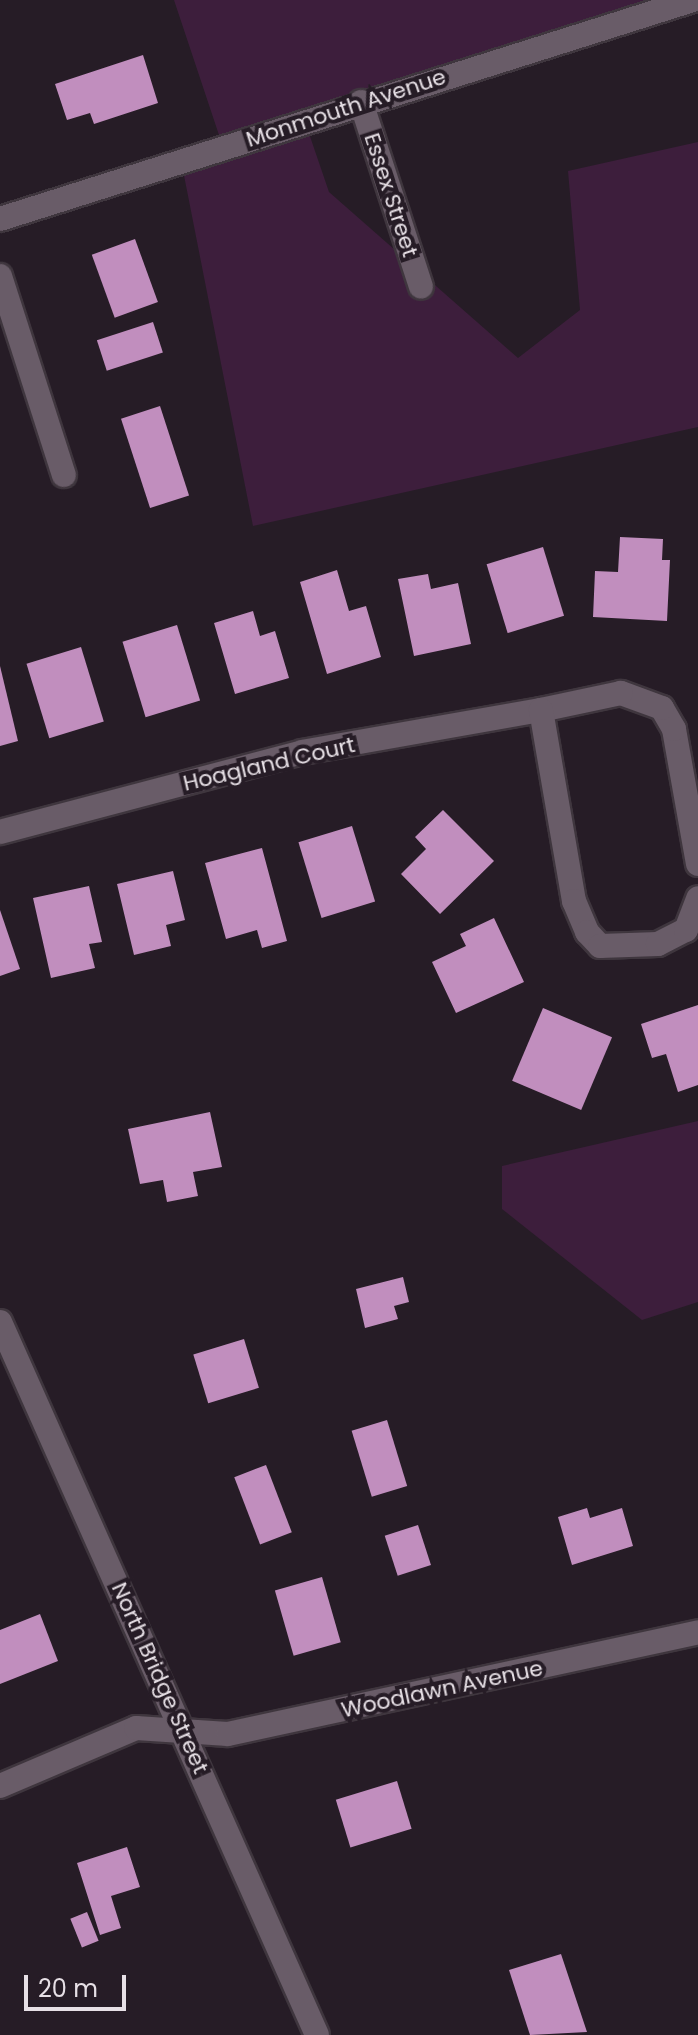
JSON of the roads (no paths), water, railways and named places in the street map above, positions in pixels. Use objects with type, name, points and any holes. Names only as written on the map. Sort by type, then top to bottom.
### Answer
[{"type":"street","name":"Monmouth Avenue","points":[[0,219],[361,102],[692,0]]},
{"type":"street","name":"Essex Street","points":[[361,102],[421,287]]},
{"type":"street","points":[[0,276],[64,475]]},
{"type":"street","name":"Hoagland Court","points":[[0,832],[302,752],[621,693],[662,708],[674,729],[698,864]]},
{"type":"street","points":[[541,710],[574,901],[587,932],[600,946],[658,944],[686,930],[698,898]]},
{"type":"street","name":"North Bridge Street","points":[[0,1322],[317,2035]]},
{"type":"street","name":"Woodlawn Avenue","points":[[0,1786],[136,1728],[228,1734],[698,1632]]}]
